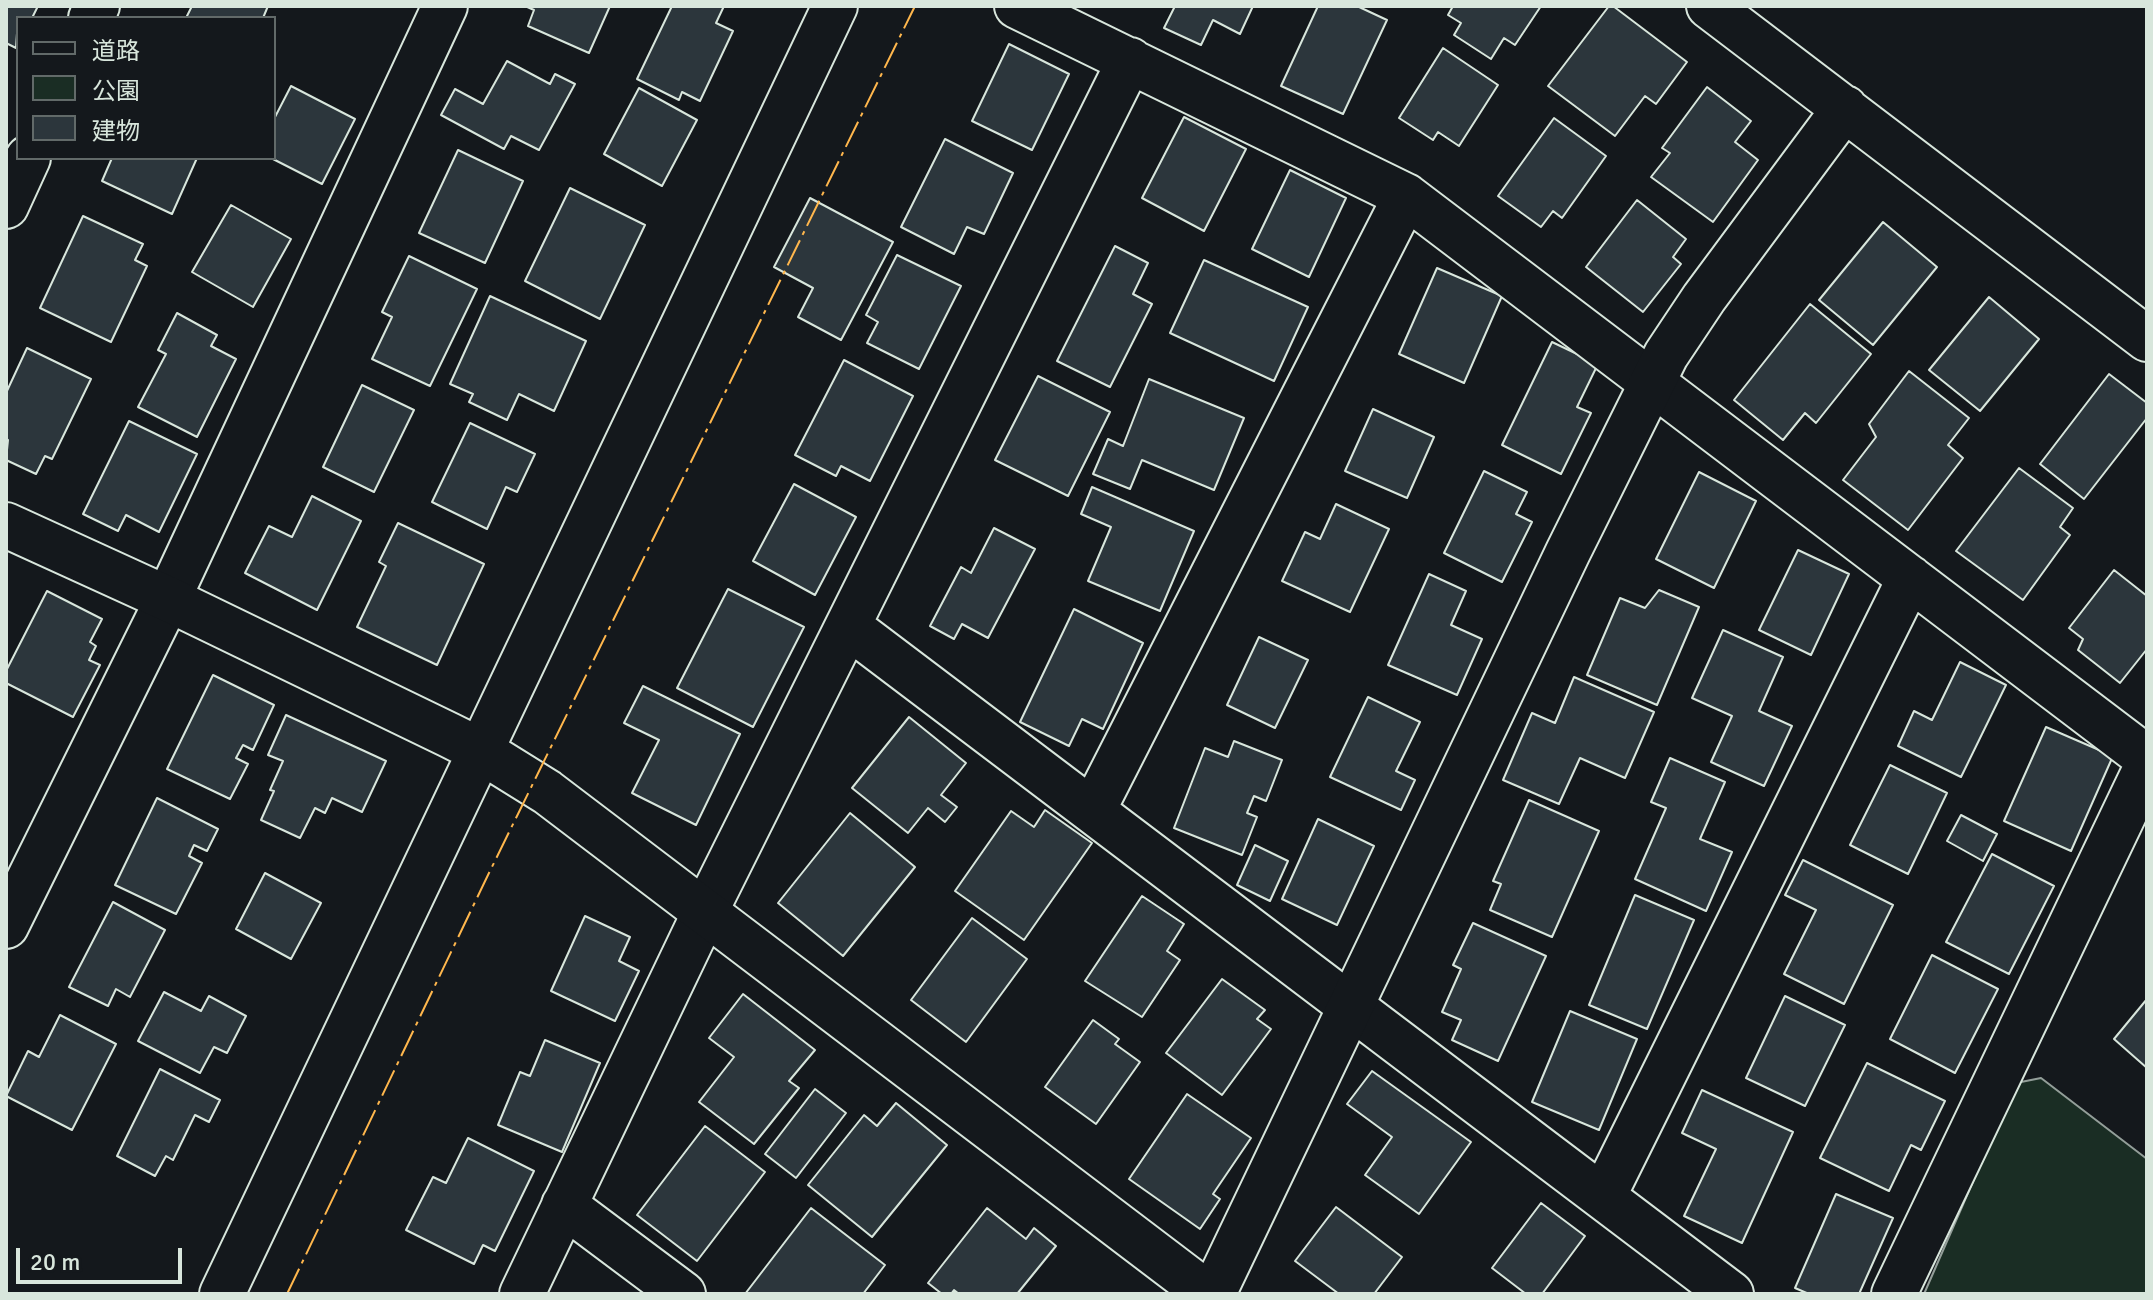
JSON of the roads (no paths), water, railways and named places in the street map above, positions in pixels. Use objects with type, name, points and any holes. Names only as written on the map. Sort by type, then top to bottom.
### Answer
[{"type":"street","points":[[6,926],[168,599],[445,6]]},
{"type":"street","points":[[222,1294],[835,6]]},
{"type":"street","points":[[1017,6],[1406,196],[2147,758]]},
{"type":"street","points":[[1709,6],[2147,339]]},
{"type":"street","points":[[522,1294],[705,912],[1130,60]]},
{"type":"street","points":[[6,525],[168,599],[481,751],[547,792],[1210,1294],[1666,355],[1704,298],[1845,108]]},
{"type":"street","points":[[6,206],[27,160]]},
{"type":"street","points":[[1093,810],[1406,196]]},
{"type":"street","points":[[1603,1197],[1910,578]]},
{"type":"street","points":[[848,626],[1731,1294]]},
{"type":"street","points":[[1894,1294],[2147,766]]},
{"type":"street","points":[[564,1205],[683,1294]]}]
